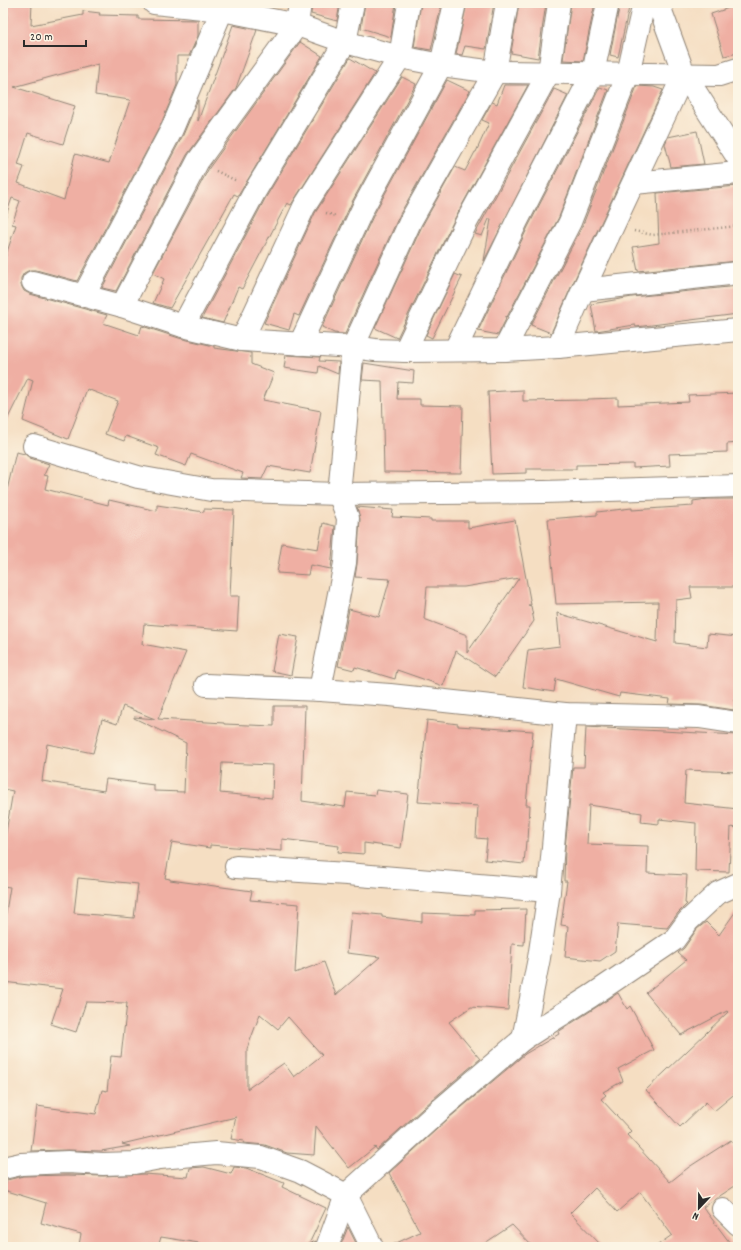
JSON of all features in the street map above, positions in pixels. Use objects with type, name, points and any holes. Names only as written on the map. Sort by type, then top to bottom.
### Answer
[{"type":"street","points":[[122,306],[198,161],[297,25],[300,3]]},
{"type":"street","points":[[183,326],[255,191],[345,42],[353,3]]},
{"type":"street","points":[[242,340],[304,208],[400,57],[409,3]]},
{"type":"street","points":[[300,344],[363,208],[440,65],[455,3]]},
{"type":"street","points":[[320,690],[345,563],[348,518],[339,494],[353,348],[411,220],[495,72],[507,3]]},
{"type":"street","points":[[405,351],[466,223],[549,72],[559,3]]},
{"type":"street","points":[[455,350],[517,221],[593,74],[608,3]]},
{"type":"street","points":[[504,350],[570,222],[628,74],[644,3]]},
{"type":"street","points":[[658,3],[684,74],[738,158]]},
{"type":"street","points":[[164,4],[222,10],[297,25],[345,42],[400,57],[440,65],[495,72],[719,75],[738,70]]},
{"type":"street","points":[[84,295],[172,129],[222,10]]},
{"type":"street","points":[[558,347],[684,74]]},
{"type":"street","points":[[634,183],[738,174]]},
{"type":"street","points":[[583,290],[738,273]]},
{"type":"street","points":[[33,282],[122,306],[183,326],[242,340],[375,350],[504,350],[558,347],[738,330]]},
{"type":"street","points":[[34,446],[138,477],[211,490],[339,494],[544,492],[738,486]]},
{"type":"street","points":[[206,685],[390,695],[565,714],[699,717],[738,723]]},
{"type":"street","points":[[523,1039],[539,958],[549,891],[565,714]]},
{"type":"street","points":[[236,867],[347,874],[549,891]]},
{"type":"street","points":[[327,1247],[346,1195],[440,1109],[523,1039],[674,940],[688,921],[718,893],[738,884]]},
{"type":"street","points":[[3,1168],[21,1164],[68,1162],[103,1164],[134,1162],[216,1153],[260,1157],[300,1171],[346,1195],[372,1247]]},
{"type":"building","points":[[7,3],[32,3],[31,25],[83,15],[83,11],[100,13],[99,15],[138,16],[138,19],[198,20],[198,36],[189,56],[177,56],[177,85],[161,124],[77,281],[36,270],[30,270],[24,273],[21,278],[21,285],[24,291],[30,294],[107,315],[103,323],[139,335],[142,326],[179,338],[214,346],[214,348],[251,353],[251,364],[274,373],[263,400],[321,411],[310,473],[268,466],[262,479],[241,478],[243,473],[191,454],[186,466],[156,455],[159,448],[126,436],[124,441],[105,434],[118,401],[87,389],[68,439],[23,421],[33,380],[28,378],[3,428],[3,264],[16,225],[12,224],[20,201],[12,198],[5,218],[3,218],[3,42],[6,42]],"holes":[[[98,64],[95,95],[130,100],[109,163],[75,154],[64,200],[18,183],[24,167],[18,165],[28,133],[63,144],[75,106],[14,87]]]},
{"type":"building","points":[[312,3],[340,3],[337,21],[311,14]]},
{"type":"building","points":[[365,3],[396,3],[391,37],[361,28]]},
{"type":"building","points":[[421,3],[442,3],[431,50],[414,47]]},
{"type":"building","points":[[467,3],[494,3],[486,49],[465,46],[462,55],[456,54]]},
{"type":"building","points":[[519,3],[546,3],[538,58],[511,53]]},
{"type":"building","points":[[571,3],[595,3],[583,61],[563,60]]},
{"type":"building","points":[[620,3],[630,3],[618,57],[610,55]]},
{"type":"building","points":[[738,5],[738,53],[724,56],[711,14]]},
{"type":"building","points":[[233,25],[257,30],[236,88],[187,155],[116,291],[102,288],[183,135],[198,100],[198,121]]},
{"type":"building","points":[[300,42],[322,56],[238,196],[234,194],[170,308],[153,303],[164,279],[153,273],[209,168]]},
{"type":"building","points":[[350,58],[375,73],[291,205],[287,203],[242,289],[238,287],[223,323],[202,318],[266,197]]},
{"type":"building","points":[[402,77],[416,84],[352,202],[299,316],[294,314],[289,330],[264,323],[315,213]]},
{"type":"building","points":[[447,80],[470,91],[400,214],[345,334],[334,333],[322,327],[374,214]]},
{"type":"building","points":[[504,85],[528,85],[455,218],[397,338],[375,328],[422,226],[455,167],[465,171],[476,152],[489,123],[482,120],[492,102],[497,104]]},
{"type":"building","points":[[637,86],[654,87],[663,90],[551,333],[531,325],[582,227]]},
{"type":"building","points":[[600,87],[608,90],[559,217],[507,317],[506,316],[498,335],[478,331],[528,227]]},
{"type":"building","points":[[554,89],[568,95],[484,261],[491,219],[489,219],[482,236],[475,234]]},
{"type":"building","points":[[697,131],[704,164],[671,167],[665,144],[668,137]]},
{"type":"building","points":[[738,186],[738,261],[638,271],[633,247],[659,243],[657,193]]},
{"type":"building","points":[[455,274],[462,277],[432,338],[426,335]]},
{"type":"building","points":[[738,286],[738,314],[636,327],[635,325],[596,331],[591,304],[632,297]]},
{"type":"building","points":[[286,355],[320,357],[319,361],[339,362],[338,374],[319,366],[318,373],[284,368]]},
{"type":"building","points":[[364,363],[414,371],[413,383],[398,382],[397,399],[420,399],[420,405],[463,406],[461,473],[384,472],[382,381],[362,380]]},
{"type":"building","points":[[523,390],[523,401],[618,398],[618,405],[689,402],[688,395],[738,393],[738,443],[727,444],[727,452],[669,454],[670,466],[633,468],[633,464],[576,465],[576,469],[526,469],[526,473],[492,474],[488,392]]},
{"type":"building","points":[[16,452],[49,464],[44,475],[48,476],[45,489],[108,505],[109,500],[157,511],[157,505],[204,512],[204,509],[234,510],[230,596],[239,596],[237,631],[144,624],[142,644],[186,652],[158,719],[274,726],[274,706],[305,706],[302,801],[345,807],[347,792],[375,795],[376,790],[408,794],[401,848],[364,843],[364,854],[338,852],[339,846],[282,839],[282,851],[210,845],[210,848],[172,842],[165,878],[170,880],[252,891],[250,900],[299,904],[295,973],[324,962],[336,995],[380,957],[347,953],[351,912],[382,915],[382,917],[422,922],[422,913],[475,915],[475,910],[526,909],[524,945],[512,944],[508,1010],[471,1007],[449,1022],[480,1059],[377,1150],[375,1147],[349,1168],[316,1126],[314,1155],[287,1153],[265,1145],[243,1143],[244,1141],[231,1139],[236,1117],[122,1144],[130,1146],[101,1151],[31,1151],[37,1106],[96,1114],[102,1090],[107,1091],[111,1056],[121,1057],[127,1003],[86,1002],[76,1032],[51,1024],[63,989],[3,982],[3,930],[10,887],[3,886],[3,850],[13,791],[3,789],[3,507]],"holes":[[[123,706],[155,719],[134,717],[186,743],[184,792],[154,791],[154,785],[106,779],[104,791],[42,781],[47,744],[93,753],[102,719],[117,724]],[[222,763],[273,765],[272,798],[220,793]],[[78,878],[138,884],[134,918],[74,913]],[[260,1014],[278,1029],[288,1017],[322,1055],[294,1077],[284,1063],[247,1089],[247,1049]]]},
{"type":"building","points":[[708,499],[738,499],[738,587],[690,587],[692,598],[676,600],[675,643],[707,647],[708,634],[738,637],[734,710],[701,705],[669,704],[670,699],[620,693],[619,697],[556,679],[554,692],[523,687],[528,650],[560,646],[557,613],[657,642],[658,602],[556,604],[548,519],[597,515],[597,512],[632,508],[632,510],[693,506],[693,501]]},
{"type":"building","points":[[357,507],[393,510],[392,517],[431,519],[431,521],[468,521],[468,528],[515,520],[531,605],[528,605],[531,606],[534,621],[495,677],[456,651],[443,686],[397,670],[395,679],[355,667],[354,670],[338,666],[349,609],[379,617],[390,579],[355,577],[360,519]],"holes":[[[519,578],[467,653],[467,635],[424,619],[427,587],[464,587]]]},
{"type":"building","points":[[323,523],[335,526],[331,569],[310,565],[308,575],[277,573],[282,543],[318,549]]},
{"type":"building","points":[[279,634],[298,637],[291,675],[272,671]]},
{"type":"building","points":[[427,720],[458,724],[458,726],[533,731],[526,805],[530,805],[528,841],[526,841],[524,864],[485,860],[487,839],[476,838],[478,806],[418,802]]},
{"type":"building","points":[[586,727],[738,735],[738,772],[686,770],[684,803],[738,809],[738,828],[731,827],[729,872],[695,871],[696,823],[659,819],[659,824],[641,822],[642,813],[589,805],[587,844],[648,846],[647,873],[687,875],[685,903],[687,904],[667,928],[618,924],[615,951],[600,961],[565,957],[568,926],[561,925],[567,881],[564,881],[565,848],[573,767],[584,767]]},
{"type":"building","points":[[738,908],[738,1091],[714,1111],[706,1102],[680,1127],[646,1090],[728,1012],[727,1011],[681,1035],[646,993],[686,960],[678,953],[684,948],[697,929],[706,922],[719,935]]},
{"type":"building","points":[[618,993],[627,1009],[630,1006],[654,1050],[618,1069],[623,1081],[603,1092],[606,1095],[601,1099],[631,1131],[627,1135],[670,1182],[689,1167],[731,1140],[738,1150],[738,1184],[703,1207],[733,1247],[655,1247],[672,1235],[640,1192],[617,1212],[595,1188],[570,1213],[603,1247],[533,1247],[512,1225],[479,1247],[388,1247],[420,1232],[389,1173],[449,1118],[525,1054],[559,1034],[558,1032]]},
{"type":"building","points":[[204,1167],[231,1174],[234,1167],[246,1168],[284,1183],[282,1187],[326,1208],[309,1244],[316,1241],[315,1247],[198,1247],[199,1243],[161,1237],[158,1247],[89,1247],[79,1245],[81,1234],[41,1223],[46,1203],[4,1190],[7,1180],[23,1176],[103,1176],[143,1174],[188,1177],[190,1168]]},
{"type":"building","points":[[348,1227],[358,1247],[340,1247]]}]
